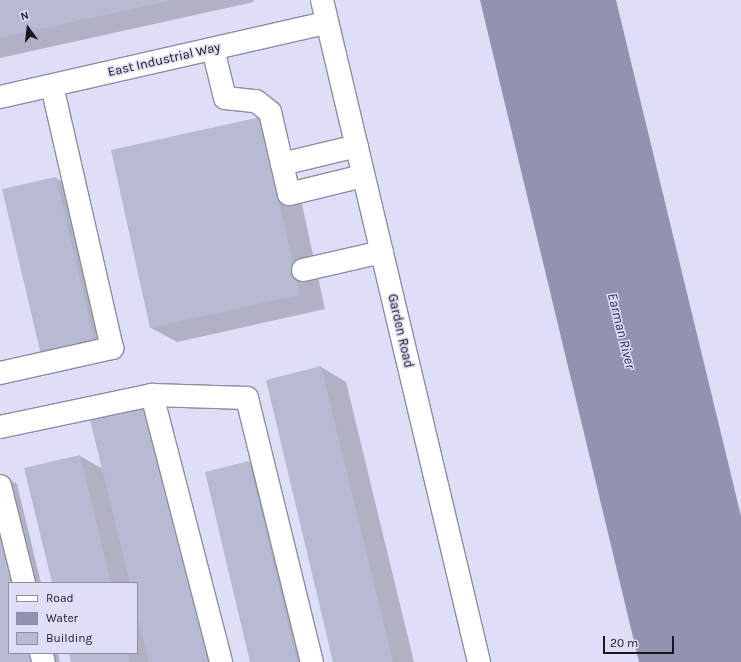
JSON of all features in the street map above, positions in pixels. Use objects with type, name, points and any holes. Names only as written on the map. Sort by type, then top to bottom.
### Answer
[{"type":"street","name":"Garden Road","points":[[322,0],[479,662]]},
{"type":"street","name":"East Industrial Way","points":[[0,97],[327,23]]},
{"type":"street","points":[[213,49],[225,98],[256,101],[270,112],[289,194],[363,176]]},
{"type":"street","points":[[0,372],[112,348],[52,86]]},
{"type":"street","points":[[282,164],[357,146]]},
{"type":"street","points":[[303,270],[382,252]]},
{"type":"street","points":[[152,395],[221,662]]},
{"type":"street","points":[[0,428],[152,395],[247,398],[312,662]]},
{"type":"street","points":[[0,486],[24,582]]},
{"type":"water","name":"Earman River","points":[[480,0],[616,0],[741,516],[741,662],[639,662]]},
{"type":"building","points":[[0,0],[169,0],[169,1],[0,38]]},
{"type":"building","points":[[260,117],[300,295],[150,328],[111,150]]},
{"type":"building","points":[[56,177],[95,343],[41,355],[2,189]]},
{"type":"building","points":[[321,366],[393,662],[333,662],[266,380]]},
{"type":"building","points":[[146,407],[208,662],[149,662],[138,618],[138,582],[130,582],[90,420]]},
{"type":"building","points":[[80,455],[111,582],[52,582],[24,468]]},
{"type":"building","points":[[249,461],[297,662],[250,662],[205,472]]},
{"type":"building","points":[[0,505],[19,582],[8,582],[8,654],[36,654],[38,662],[0,662]]},
{"type":"building","points":[[69,654],[127,654],[130,662],[71,662]]}]
